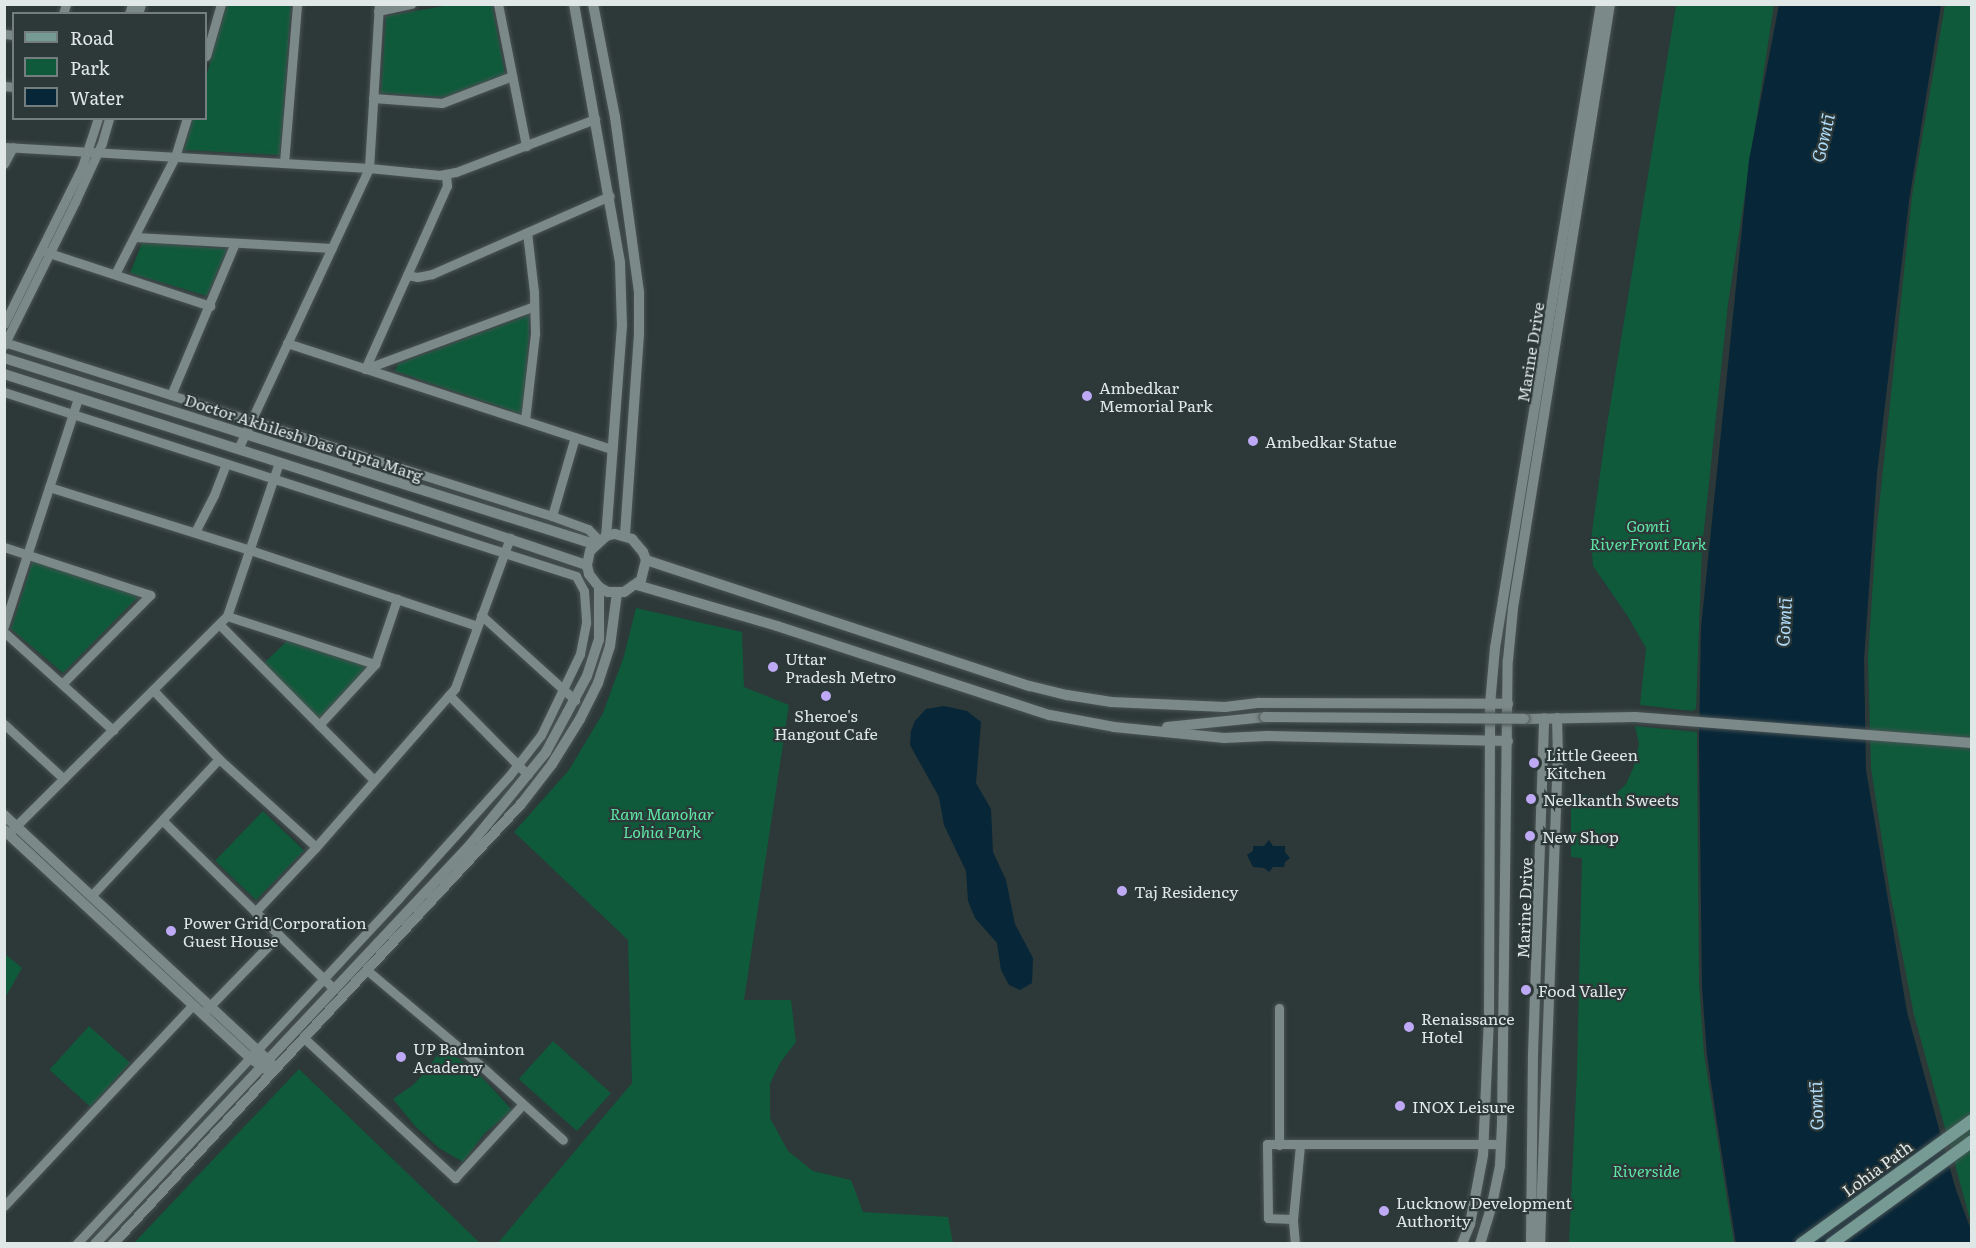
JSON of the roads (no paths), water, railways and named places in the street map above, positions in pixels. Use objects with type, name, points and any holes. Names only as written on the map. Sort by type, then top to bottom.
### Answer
[{"type":"main road","name":"Lohia Path","points":[[1801,1244],[1971,1120]]},
{"type":"main road","name":"Lohia Path","points":[[1831,1244],[1971,1141]]},
{"type":"street","points":[[207,53],[221,4]]},
{"type":"street","points":[[284,163],[297,4]]},
{"type":"street","points":[[238,449],[369,168],[379,8],[411,4]]},
{"type":"street","points":[[498,4],[526,146]]},
{"type":"street","points":[[574,4],[610,196],[620,263],[622,301],[612,449],[600,540],[587,565],[593,581],[599,587],[617,593],[637,585],[644,574],[646,560],[639,545],[625,536],[600,540]]},
{"type":"street","points":[[593,4],[615,117],[639,292],[639,334],[625,536]]},
{"type":"street","name":"Marine Drive","points":[[1462,1244],[1478,1192],[1483,1144],[1489,1018],[1490,705],[1495,648],[1601,4]]},
{"type":"street","name":"Marine Drive","points":[[1480,1244],[1491,1209],[1501,1144],[1508,660],[1513,608],[1610,4]]},
{"type":"street","points":[[373,98],[442,103],[512,76]]},
{"type":"street","points":[[4,164],[9,147],[446,174],[595,119]]},
{"type":"street","points":[[97,120],[87,152],[5,343],[552,516],[588,529],[600,540]]},
{"type":"street","points":[[4,324],[98,153],[108,120]]},
{"type":"street","points":[[115,274],[175,157],[186,120]]},
{"type":"street","points":[[365,369],[447,186],[446,174]]},
{"type":"street","points":[[407,275],[417,277],[432,274],[610,196]]},
{"type":"street","points":[[525,420],[535,334],[527,232]]},
{"type":"street","points":[[135,237],[332,248]]},
{"type":"street","points":[[171,395],[235,243]]},
{"type":"street","points":[[45,251],[210,306]]},
{"type":"street","points":[[365,369],[534,306]]},
{"type":"street","points":[[287,343],[612,449]]},
{"type":"street","name":"Doctor Akhilesh Das Gupta Marg","points":[[4,358],[245,435],[600,540]]},
{"type":"street","points":[[8,375],[5,394],[73,413],[576,576],[584,591],[586,623],[580,654],[541,735],[518,764],[324,979],[76,1244]]},
{"type":"street","name":"Doctor Akhilesh Das Gupta Marg","points":[[8,375],[279,462],[587,565]]},
{"type":"street","points":[[4,626],[78,398]]},
{"type":"street","points":[[552,516],[575,437]]},
{"type":"street","points":[[10,830],[227,616],[279,462]]},
{"type":"street","points":[[195,532],[214,495],[226,464]]},
{"type":"street","points":[[49,487],[195,532],[477,626]]},
{"type":"street","points":[[255,912],[316,847],[454,688],[510,538]]},
{"type":"street","points":[[4,546],[150,595],[62,684]]},
{"type":"street","points":[[646,560],[1030,686],[1111,702],[1225,707],[1258,703],[1508,704]]},
{"type":"street","points":[[637,585],[777,626],[1050,715],[1136,729],[1224,738],[1267,736],[1508,741]]},
{"type":"street","points":[[94,1244],[470,844],[546,752],[587,676],[598,640],[599,587]]},
{"type":"street","points":[[113,1244],[522,803],[552,764],[580,719],[598,683],[610,646],[617,593]]},
{"type":"street","points":[[319,725],[375,664],[397,599]]},
{"type":"street","points":[[482,615],[575,700]]},
{"type":"street","points":[[227,616],[375,664]]},
{"type":"street","points":[[219,624],[374,780]]},
{"type":"street","points":[[4,632],[113,730]]},
{"type":"street","points":[[153,690],[219,759],[316,847]]},
{"type":"street","points":[[449,695],[528,775]]},
{"type":"street","points":[[1225,707],[1265,717]]},
{"type":"street","points":[[1136,729],[1265,717],[1524,719],[1635,717],[1971,743]]},
{"type":"street","name":"Marine Drive","points":[[1531,1244],[1544,718]]},
{"type":"street","name":"Marine Drive","points":[[1540,1244],[1558,758],[1557,718]]},
{"type":"street","points":[[4,724],[64,779]]},
{"type":"street","points":[[92,895],[219,759]]},
{"type":"street","points":[[4,815],[10,830],[193,1005],[274,1071]]},
{"type":"street","points":[[163,821],[334,989]]},
{"type":"street","points":[[10,830],[92,895],[211,1005],[254,1053]]},
{"type":"street","points":[[203,1014],[279,935]]},
{"type":"street","points":[[368,971],[563,1140]]},
{"type":"street","points":[[4,1206],[193,1005]]},
{"type":"street","points":[[1279,1008],[1279,1145]]},
{"type":"street","points":[[305,1039],[455,1178],[523,1104]]},
{"type":"street","points":[[1293,1219],[1268,1218],[1267,1144],[1501,1144]]},
{"type":"street","points":[[1295,1244],[1293,1219],[1300,1145]]},
{"type":"water","name":"Gomtī","points":[[1779,5],[1941,5],[1909,201],[1877,473],[1864,660],[1866,770],[1907,1012],[1955,1187],[1971,1230],[1971,1243],[1736,1244],[1717,1123],[1707,1055],[1702,987],[1699,741],[1701,628],[1749,160]]},
{"type":"water","points":[[944,706],[967,711],[981,722],[976,783],[991,809],[993,852],[1006,880],[1015,924],[1033,958],[1032,983],[1020,990],[1009,985],[1001,970],[997,943],[975,918],[968,901],[966,871],[944,825],[939,797],[910,745],[911,731],[915,721],[926,709]]},
{"type":"water","points":[[1269,840],[1273,846],[1285,846],[1285,852],[1290,858],[1285,862],[1284,867],[1273,867],[1269,872],[1264,868],[1253,867],[1247,855],[1253,851],[1253,846],[1264,846]]},
{"type":"place","name":"Ambedkar Memorial Park","points":[[1087,396]]},
{"type":"place","name":"Ambedkar Statue","points":[[1253,441]]},
{"type":"place","name":"Uttar Pradesh Metro","points":[[773,667]]},
{"type":"place","name":"Sheroe's Hangout Cafe","points":[[826,696]]},
{"type":"place","name":"Little Geeen Kitchen","points":[[1534,763]]},
{"type":"place","name":"Neelkanth Sweets","points":[[1531,799]]},
{"type":"place","name":"New Shop","points":[[1530,836]]},
{"type":"place","name":"Taj Residency","points":[[1122,891]]},
{"type":"place","name":"Power Grid Corporation Guest House","points":[[171,931]]},
{"type":"place","name":"Food Valley","points":[[1526,990]]},
{"type":"place","name":"Renaissance Hotel","points":[[1409,1027]]},
{"type":"place","name":"UP Badminton Academy","points":[[401,1057]]},
{"type":"place","name":"INOX Leisure","points":[[1400,1106]]},
{"type":"place","name":"Lucknow Development Authority","points":[[1384,1211]]},
{"type":"park label","name":"Gomti RiverFront Park","points":[[1648,534]]},
{"type":"park label","name":"Ram Manohar Lohia Park","points":[[662,822]]},
{"type":"park label","name":"Riverside","points":[[1646,1170]]}]
